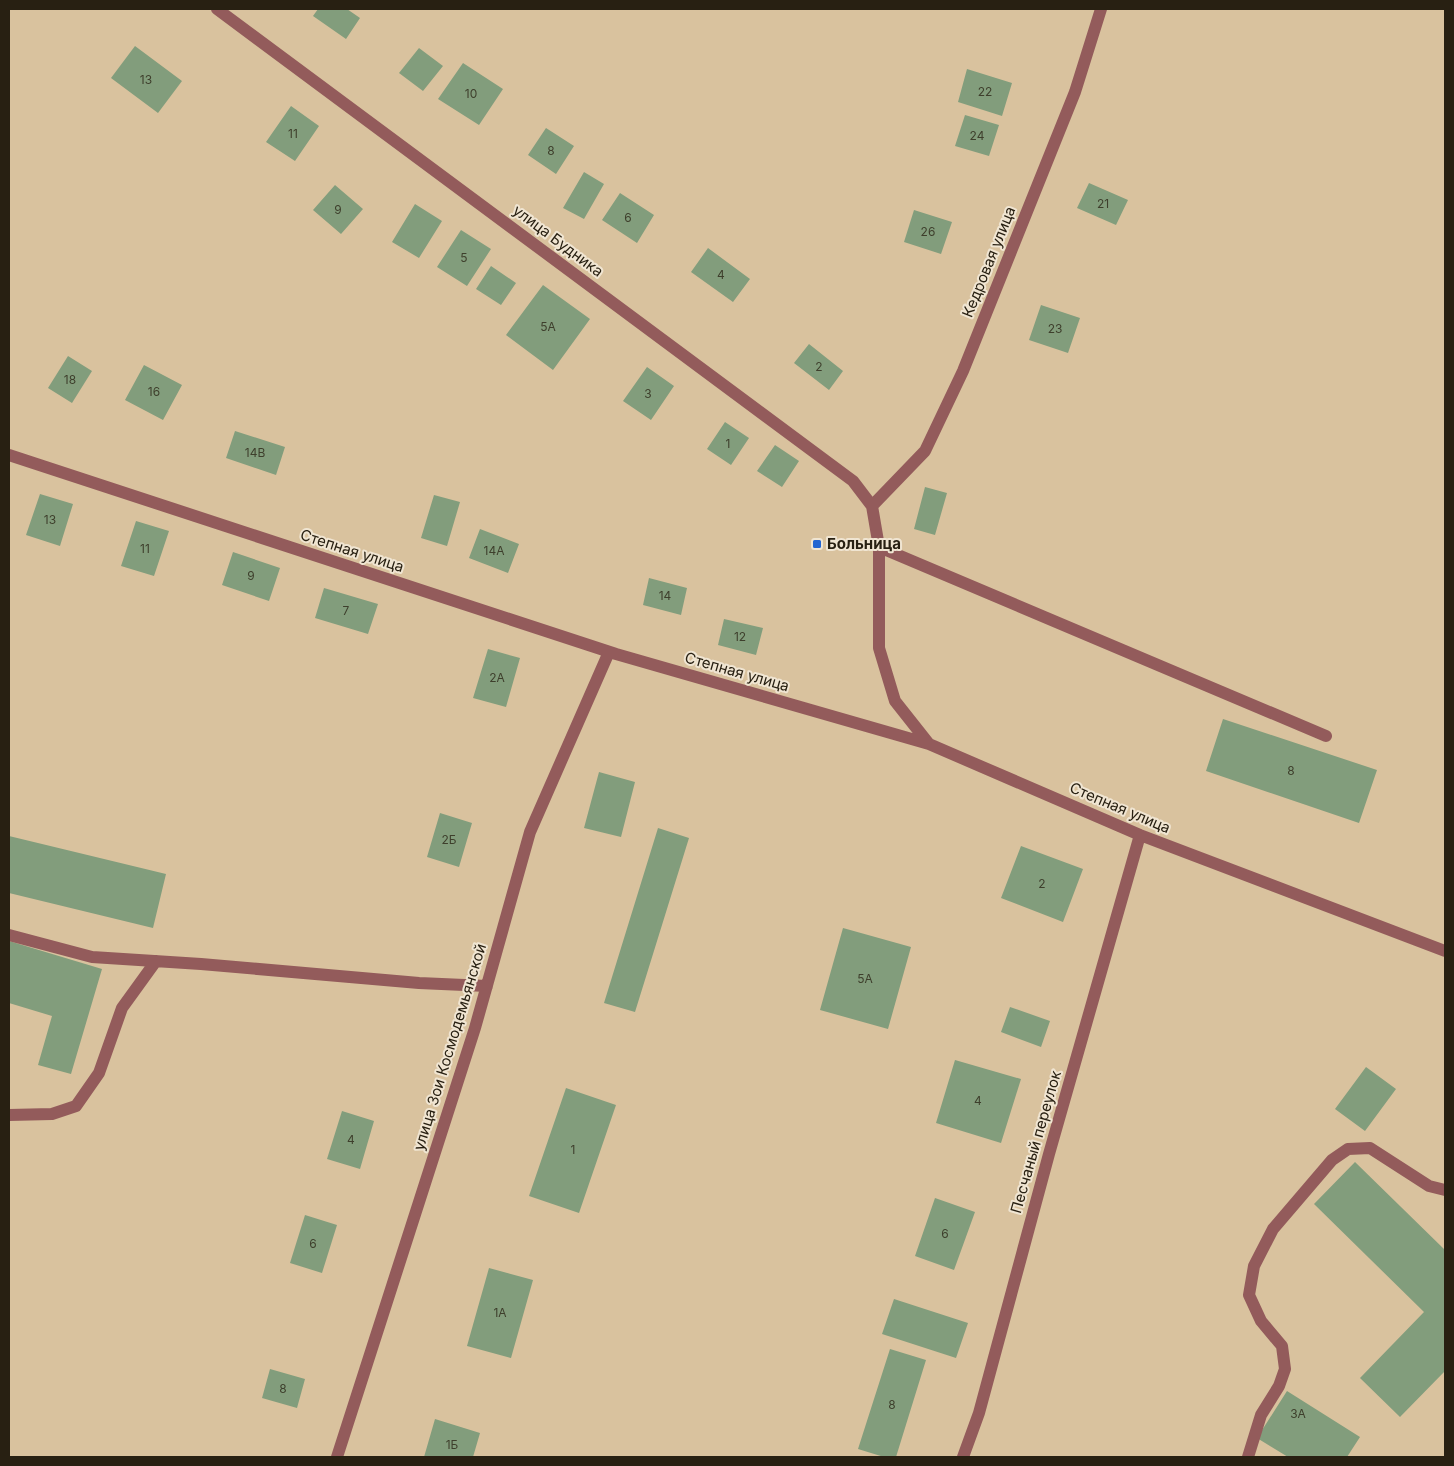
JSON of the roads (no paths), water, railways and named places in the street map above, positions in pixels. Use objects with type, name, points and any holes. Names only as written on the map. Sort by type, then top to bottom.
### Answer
[{"type":"street","name":"улица Будника","points":[[217,9],[853,480],[872,506]]},
{"type":"street","name":"Кедровая улица","points":[[872,506],[925,451],[963,371],[1075,92],[1100,9]]},
{"type":"street","name":"Степная улица","points":[[9,455],[609,652],[929,744],[1140,835],[1445,951]]},
{"type":"street","points":[[872,506],[878,547],[879,648],[895,701],[929,744]]},
{"type":"street","points":[[878,547],[1326,736]]},
{"type":"street","name":"улица Зои Космодемьянской","points":[[337,1457],[475,1028],[530,832],[609,652]]},
{"type":"street","name":"Песчаный переулок","points":[[963,1457],[979,1413],[1049,1154],[1140,835]]},
{"type":"street","points":[[9,935],[92,957],[419,983],[487,986]]},
{"type":"street","points":[[9,1115],[52,1114],[76,1106],[99,1073],[122,1008],[156,961]]},
{"type":"street","points":[[1248,1457],[1261,1415],[1279,1386],[1285,1369],[1282,1346],[1261,1321],[1249,1295],[1254,1266],[1273,1229],[1332,1160],[1348,1148],[1370,1148],[1429,1186],[1445,1190]]},
{"type":"place","name":"Больница","points":[[817,544]]}]
